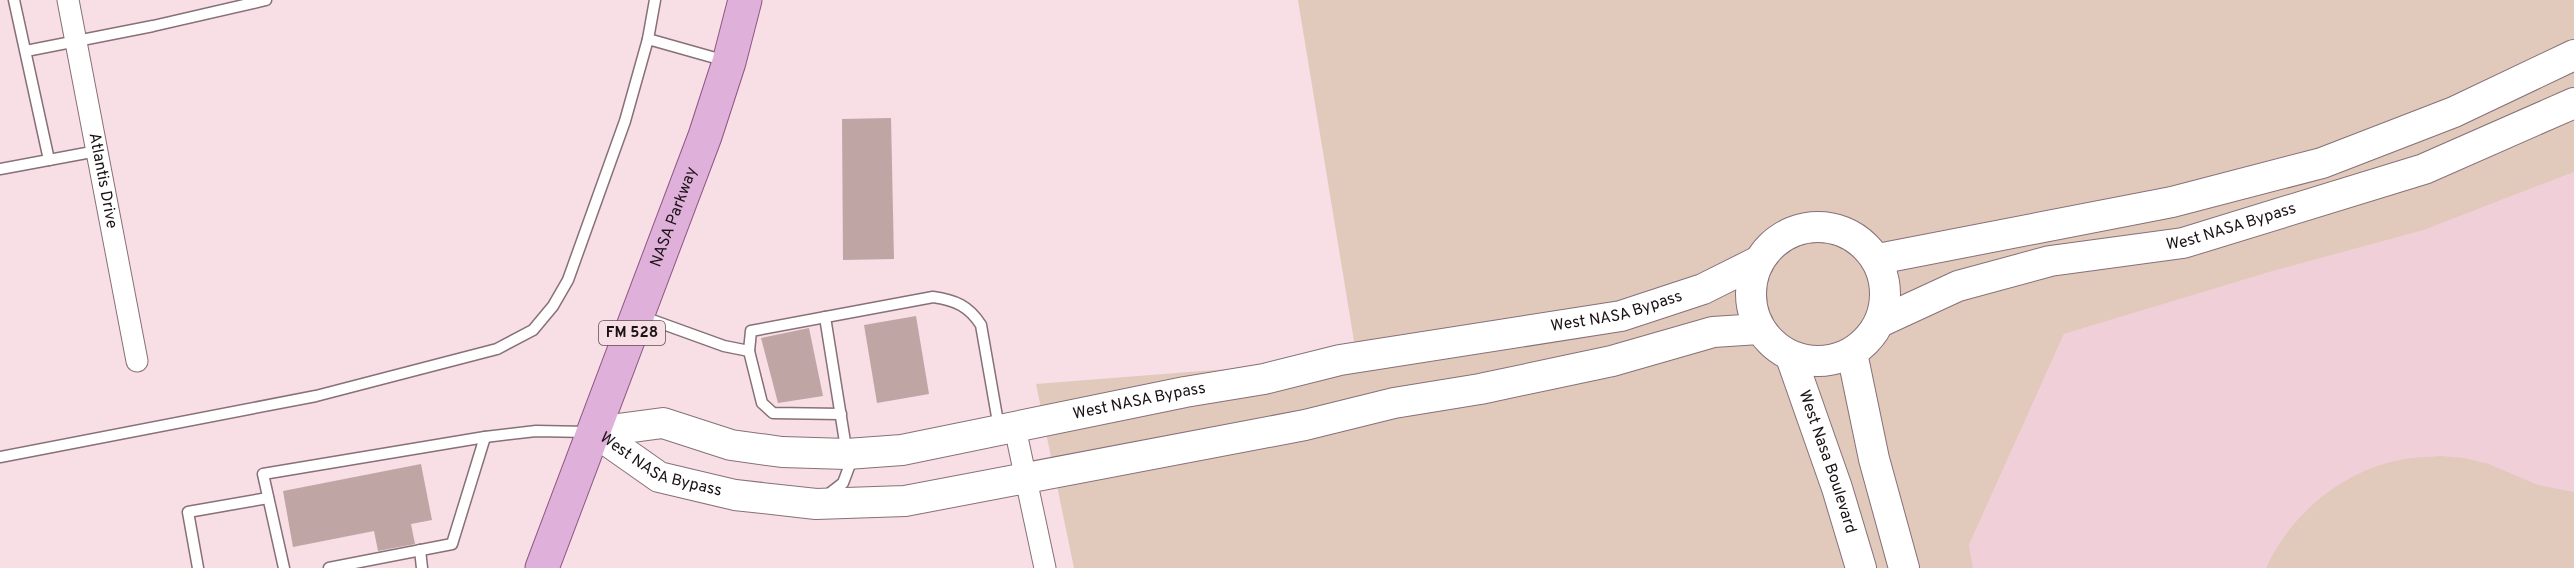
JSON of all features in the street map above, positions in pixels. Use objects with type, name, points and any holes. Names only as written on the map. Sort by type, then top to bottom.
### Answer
[{"type":"main road","name":"NASA Parkway","points":[[595,432],[705,136],[729,62],[745,0]]},
{"type":"main road","name":"FM 528","points":[[542,568],[595,432]]},
{"type":"street","name":"Atlantis Drive","points":[[68,0],[137,361]]},
{"type":"street","points":[[1878,259],[2172,202],[2322,163],[2454,112],[2574,55]]},
{"type":"street","name":"West NASA Bypass","points":[[1880,322],[1958,286],[2050,261],[2183,243],[2424,169],[2574,103]]},
{"type":"street","name":"West NASA Bypass","points":[[1816,226],[1840,230],[1860,241],[1878,259],[1884,280],[1886,301],[1880,322],[1869,340],[1852,353],[1832,361],[1822,362],[1791,357],[1773,345],[1759,329],[1751,307],[1751,284],[1759,261],[1774,243],[1794,231],[1816,226]]},
{"type":"street","name":"West NASA Bypass","points":[[595,432],[663,423],[731,444],[782,452],[847,454],[902,450],[1185,392],[1264,379],[1340,360],[1621,316],[1703,290],[1759,261]]},
{"type":"street","name":"West NASA Bypass","points":[[595,432],[659,477],[735,495],[816,504],[904,501],[1305,425],[1394,403],[1491,387],[1612,361],[1713,332],[1759,329]]},
{"type":"street","points":[[1852,353],[1874,459],[1904,568]]},
{"type":"street","name":"West Nasa Boulevard","points":[[1791,357],[1837,488],[1861,568]]},
{"type":"street","points":[[1008,429],[1027,477],[1045,568]]},
{"type":"lane","points":[[14,0],[49,160]]},
{"type":"lane","points":[[26,51],[266,0]]},
{"type":"lane","points":[[0,457],[316,396],[497,349],[533,330],[553,306],[568,280],[625,121],[648,39],[655,0]]},
{"type":"lane","points":[[648,39],[729,62]]},
{"type":"lane","points":[[0,170],[97,151]]},
{"type":"lane","points":[[841,414],[773,413],[762,403],[749,351],[751,331],[933,297],[951,300],[971,310],[981,325],[1008,429]]},
{"type":"lane","points":[[638,315],[724,346],[749,351]]},
{"type":"lane","points":[[816,504],[843,483],[849,467],[825,317]]},
{"type":"lane","points":[[284,568],[262,474],[485,437],[536,431],[595,432]]},
{"type":"lane","points":[[329,568],[452,544],[485,437]]},
{"type":"lane","points":[[198,568],[188,512],[268,498]]},
{"type":"lane","points":[[420,550],[422,568]]},
{"type":"shaded area","points":[[1298,0],[2574,0],[2574,172],[2424,230],[2273,271],[2064,334],[1969,545],[1973,568],[1074,568],[1036,384],[1357,359]]},
{"type":"shaded area","points":[[2574,172],[2574,568],[1973,568],[1969,545],[2064,334],[2273,271],[2424,230]]},
{"type":"shaded area","points":[[2441,456],[2464,458],[2489,464],[2538,485],[2574,492],[2574,568],[2266,568],[2289,530],[2303,514],[2338,485],[2378,466],[2404,459]]},
{"type":"building","points":[[891,118],[894,259],[843,260],[842,119]]},
{"type":"building","points":[[916,316],[929,394],[877,403],[864,325]]},
{"type":"building","points":[[809,328],[823,396],[778,403],[761,338]]},
{"type":"building","points":[[421,464],[432,520],[411,524],[415,544],[378,551],[374,531],[293,547],[283,491]]}]
